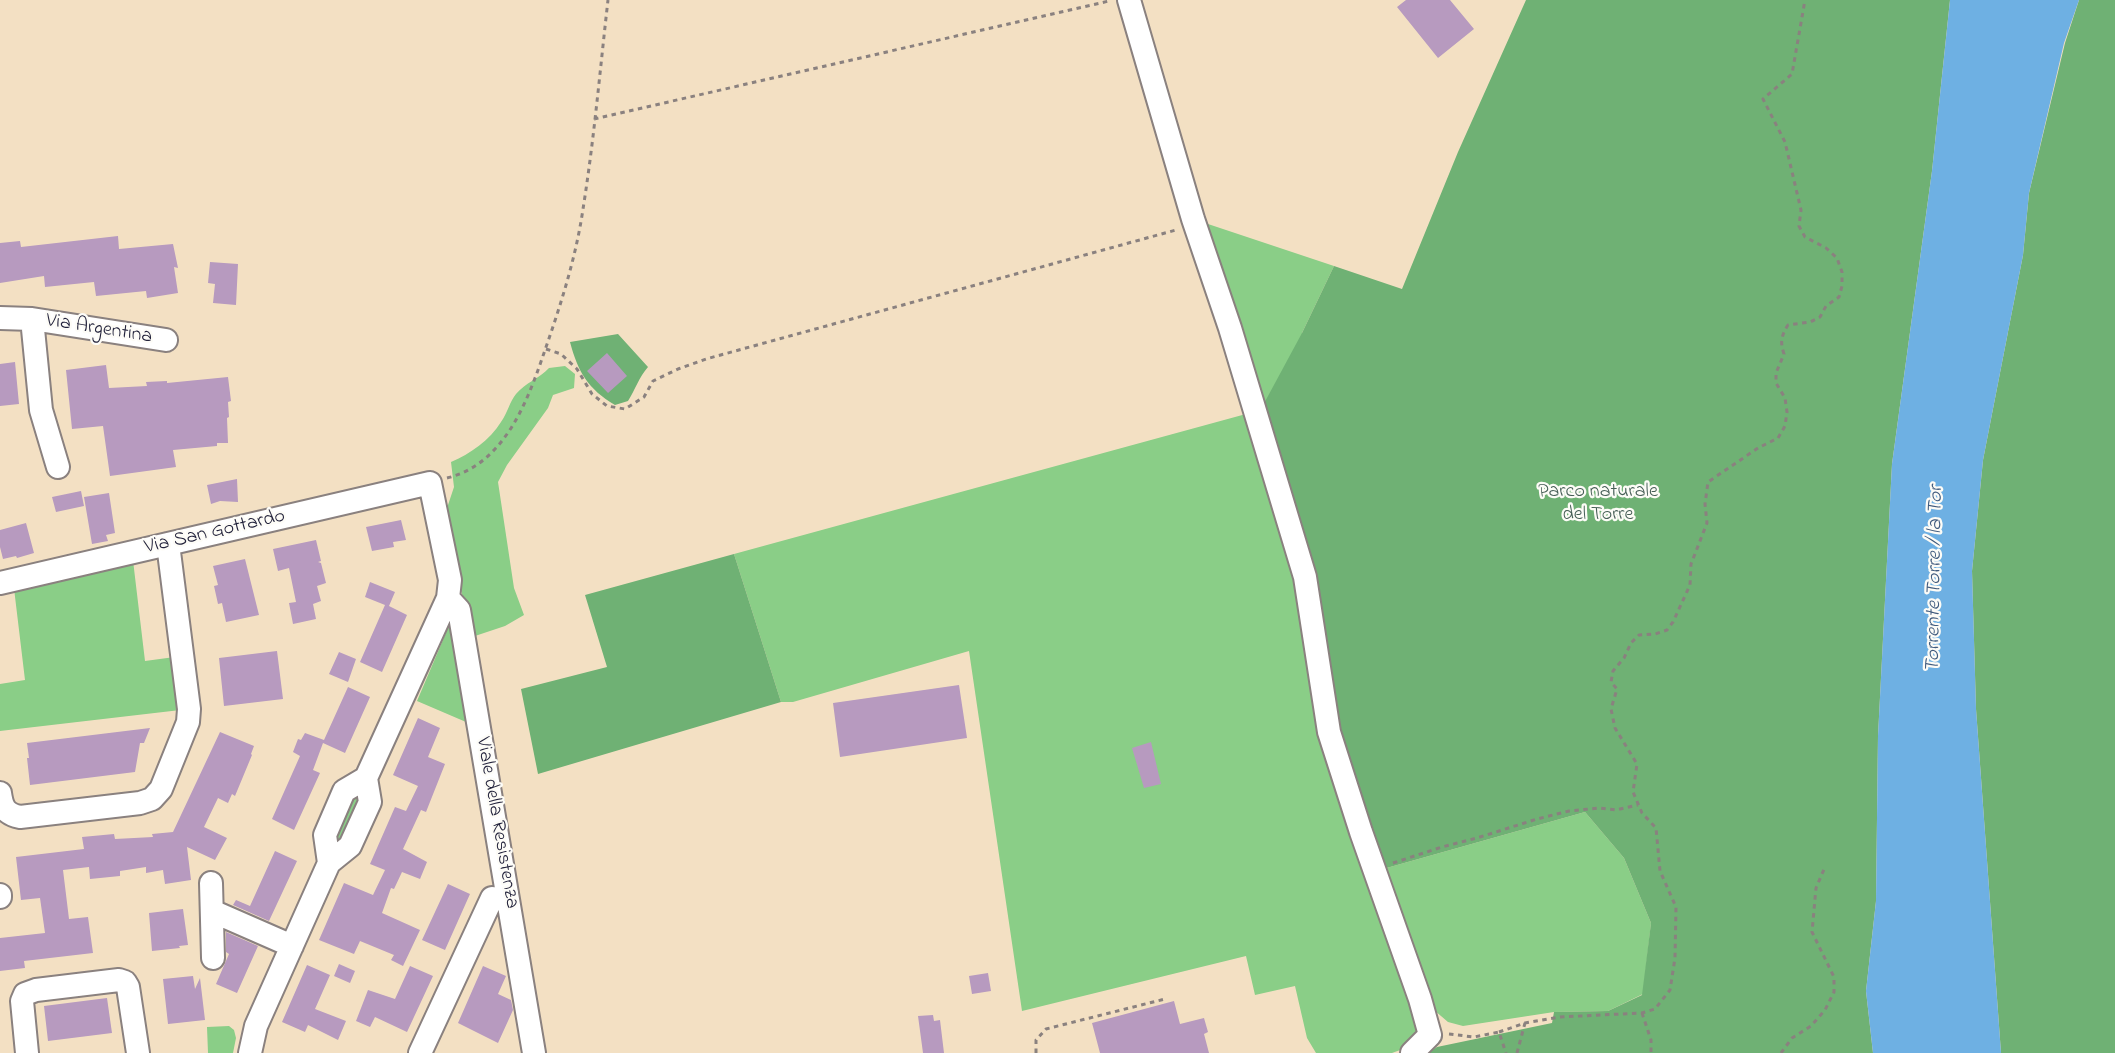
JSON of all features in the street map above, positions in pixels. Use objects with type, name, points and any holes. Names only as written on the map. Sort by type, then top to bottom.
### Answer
[{"type":"street","points":[[1129,0],[1195,225],[1230,328],[1305,577],[1329,732],[1420,999],[1430,1035],[1412,1053]]},
{"type":"street","name":"Via Argentina","points":[[0,318],[32,319],[166,340]]},
{"type":"street","name":"Via Argentina","points":[[32,319],[42,410],[58,468]]},
{"type":"street","name":"Via San Gottardo","points":[[0,583],[430,483]]},
{"type":"street","name":"Viale della Resistenza","points":[[250,1053],[256,1026],[329,863],[325,835],[344,790],[366,778],[448,598],[449,573],[430,483]]},
{"type":"street","points":[[2,808],[20,817],[140,803],[152,798],[160,789],[189,722],[168,544]]},
{"type":"street","name":"Viale della Resistenza","points":[[448,598],[459,610],[534,1053]]},
{"type":"street","points":[[211,883],[213,958]]},
{"type":"street","name":"Viale della Resistenza","points":[[420,1053],[492,898]]},
{"type":"street","points":[[212,911],[292,946]]},
{"type":"street","points":[[27,1053],[22,1001],[25,994],[36,990],[120,980],[128,987],[138,1053]]},
{"type":"path","points":[[452,477],[482,462],[503,440],[530,395],[546,348],[570,269],[583,210],[608,0]]},
{"type":"path","points":[[594,119],[1114,0]]},
{"type":"path","points":[[1430,1035],[1443,1033],[1474,1037],[1525,1023],[1560,1017],[1642,1013],[1655,1009],[1670,990],[1675,958],[1676,907],[1660,871],[1656,828],[1642,813],[1633,792],[1637,765],[1615,728],[1611,709],[1617,690],[1611,682],[1612,671],[1624,658],[1631,643],[1640,635],[1667,630],[1673,622],[1690,585],[1690,564],[1707,523],[1705,504],[1708,482],[1758,448],[1778,438],[1785,426],[1787,412],[1785,398],[1776,383],[1776,373],[1784,354],[1781,336],[1788,325],[1810,322],[1820,317],[1826,306],[1839,297],[1842,272],[1837,258],[1826,248],[1805,237],[1799,226],[1801,210],[1785,142],[1763,99],[1792,74],[1805,0]]},
{"type":"path","points":[[546,348],[561,354],[577,369],[592,394],[607,406],[625,409],[644,397],[653,381],[706,359],[1195,225]]},
{"type":"path","points":[[1375,871],[1403,858],[1503,831],[1537,819],[1569,811],[1599,808],[1616,810],[1638,805]]},
{"type":"path","points":[[1782,1053],[1792,1038],[1811,1026],[1825,1010],[1834,992],[1834,976],[1812,932],[1816,888],[1825,867]]},
{"type":"path","points":[[1036,1053],[1036,1040],[1046,1029],[1165,999]]},
{"type":"path","points":[[1642,1013],[1651,1040],[1651,1053]]},
{"type":"path","points":[[1517,1053],[1525,1023]]},
{"type":"path","points":[[1499,1032],[1506,1053]]},
{"type":"green space","name":"Parco naturale del Torre","points":[[1526,0],[1950,0],[1932,171],[1892,464],[1878,736],[1876,901],[1866,991],[1873,1053],[1428,1053],[1437,1047],[1552,1023],[1554,1012],[1608,1011],[1642,995],[1651,923],[1624,858],[1585,812],[1383,869],[1342,739],[1315,578],[1261,409],[1302,333],[1334,266],[1402,289],[1458,152]]},
{"type":"green space","points":[[2079,0],[2115,0],[2115,1053],[2001,1053],[1976,709],[1972,571],[1983,460],[2023,255],[2029,193],[2065,43]]},
{"type":"green space","points":[[1193,219],[1334,266],[1302,333],[1315,578],[1342,739],[1383,869],[1585,812],[1624,858],[1651,923],[1643,994],[1608,1011],[1554,1012],[1463,1026],[1448,1022],[1434,1010],[1419,1029],[1418,1036],[1403,1049],[1392,1053],[1316,1053],[1307,1038],[1295,986],[1255,995],[1246,956],[1022,1011],[969,651],[793,702],[781,702],[734,554],[1246,414]]},
{"type":"green space","points":[[618,334],[648,367],[628,401],[615,405],[598,393],[585,379],[570,342]]},
{"type":"green space","points":[[565,366],[575,374],[574,388],[553,395],[548,408],[507,465],[498,482],[514,588],[524,615],[505,626],[472,637],[446,525],[448,505],[454,487],[451,462],[472,451],[491,435],[520,390],[549,368]]},
{"type":"green space","points":[[132,552],[145,661],[182,656],[189,709],[0,731],[0,684],[25,680],[13,580]]},
{"type":"green space","points":[[734,554],[781,702],[538,774],[521,689],[607,667],[585,595]]},
{"type":"green space","points":[[454,614],[473,725],[417,701]]},
{"type":"green space","points":[[349,794],[364,801],[345,843],[330,836]]},
{"type":"green space","points":[[229,1026],[234,1030],[236,1038],[233,1053],[208,1053],[207,1027]]},
{"type":"water","name":"Torrente Torre / la Tor","points":[[1950,0],[2079,0],[2064,43],[2029,193],[2023,255],[1983,460],[1972,571],[1976,709],[2001,1053],[1873,1053],[1866,991],[1876,901],[1878,736],[1892,464],[1932,171]]},
{"type":"building","points":[[1406,0],[1450,0],[1474,29],[1438,58],[1397,7]]},
{"type":"building","points":[[118,236],[119,249],[173,244],[178,268],[174,267],[178,293],[147,298],[146,291],[96,296],[94,282],[45,287],[44,276],[0,283],[0,243],[20,241],[21,247]]},
{"type":"building","points":[[210,262],[238,264],[236,305],[213,303],[215,284],[208,283]]},
{"type":"building","points":[[607,353],[627,376],[608,393],[587,371]]},
{"type":"building","points":[[15,362],[19,404],[0,406],[0,364]]},
{"type":"building","points":[[106,365],[109,388],[147,386],[146,382],[167,381],[167,383],[228,377],[231,401],[228,402],[228,443],[173,450],[176,467],[110,476],[103,426],[72,429],[66,370]]},
{"type":"building","points":[[237,479],[238,502],[220,501],[211,504],[207,485]]},
{"type":"building","points":[[81,491],[84,506],[56,512],[52,497]]},
{"type":"building","points":[[109,493],[115,533],[106,535],[108,541],[92,544],[84,497]]},
{"type":"building","points":[[401,520],[406,540],[393,542],[394,547],[372,551],[366,527]]},
{"type":"building","points":[[26,523],[34,553],[3,559],[0,530]]},
{"type":"building","points":[[316,540],[321,561],[318,562],[321,563],[326,583],[317,586],[321,601],[313,604],[316,619],[293,624],[289,603],[296,602],[289,568],[278,571],[273,549]]},
{"type":"building","points":[[245,559],[259,615],[226,622],[222,603],[218,604],[214,586],[218,585],[213,566]]},
{"type":"building","points":[[370,582],[395,592],[389,606],[407,615],[382,672],[360,662],[385,605],[365,597]]},
{"type":"building","points":[[277,651],[283,699],[224,706],[219,658]]},
{"type":"building","points":[[339,652],[356,659],[348,682],[329,674]]},
{"type":"building","points":[[959,685],[967,738],[840,757],[833,703]]},
{"type":"building","points":[[348,687],[370,697],[345,753],[323,743],[313,770],[320,773],[294,830],[272,819],[300,756],[293,752],[298,739],[301,740],[305,733],[324,740]]},
{"type":"building","points":[[418,718],[440,728],[428,757],[445,764],[426,812],[421,810],[403,849],[427,862],[420,879],[402,872],[394,889],[391,888],[382,913],[420,930],[403,966],[391,960],[394,955],[360,941],[354,954],[319,940],[344,883],[373,895],[385,870],[370,864],[395,807],[406,811],[418,786],[393,775]]},
{"type":"building","points":[[150,728],[144,743],[140,743],[135,772],[30,785],[27,743]]},
{"type":"building","points":[[220,732],[254,746],[235,796],[232,794],[228,803],[218,798],[204,827],[227,838],[215,860],[187,847],[191,880],[165,884],[163,870],[146,873],[146,867],[120,871],[120,876],[90,879],[89,867],[63,870],[69,919],[88,917],[93,953],[24,961],[25,968],[0,971],[0,938],[45,933],[40,898],[21,900],[16,857],[84,849],[82,837],[114,834],[115,839],[153,837],[152,834],[173,832]]},
{"type":"building","points":[[1151,742],[1161,784],[1144,788],[1132,748]]},
{"type":"building","points":[[275,851],[297,861],[269,921],[233,905],[236,900],[250,906]]},
{"type":"building","points":[[448,884],[470,894],[445,950],[422,940]]},
{"type":"building","points":[[183,909],[188,945],[152,951],[149,913]]},
{"type":"building","points":[[226,932],[258,946],[237,993],[216,984],[229,954],[226,952]]},
{"type":"building","points":[[339,964],[355,971],[350,983],[334,976]]},
{"type":"building","points":[[307,965],[330,975],[315,1009],[346,1021],[338,1040],[308,1025],[305,1032],[282,1022]]},
{"type":"building","points":[[410,966],[433,976],[407,1032],[375,1017],[370,1027],[356,1021],[368,990],[395,999]]},
{"type":"building","points":[[483,966],[506,976],[498,994],[511,1000],[513,1010],[498,1043],[458,1023]]},
{"type":"building","points":[[988,973],[991,991],[972,994],[969,976]]},
{"type":"building","points":[[193,976],[195,989],[200,978],[205,1020],[168,1024],[163,979]]},
{"type":"building","points":[[107,998],[112,1033],[48,1041],[44,1006]]},
{"type":"building","points":[[1174,1001],[1180,1024],[1204,1018],[1208,1032],[1204,1034],[1209,1053],[1100,1053],[1092,1023]]},
{"type":"building","points":[[933,1015],[934,1021],[940,1020],[944,1053],[923,1053],[918,1016]]}]
